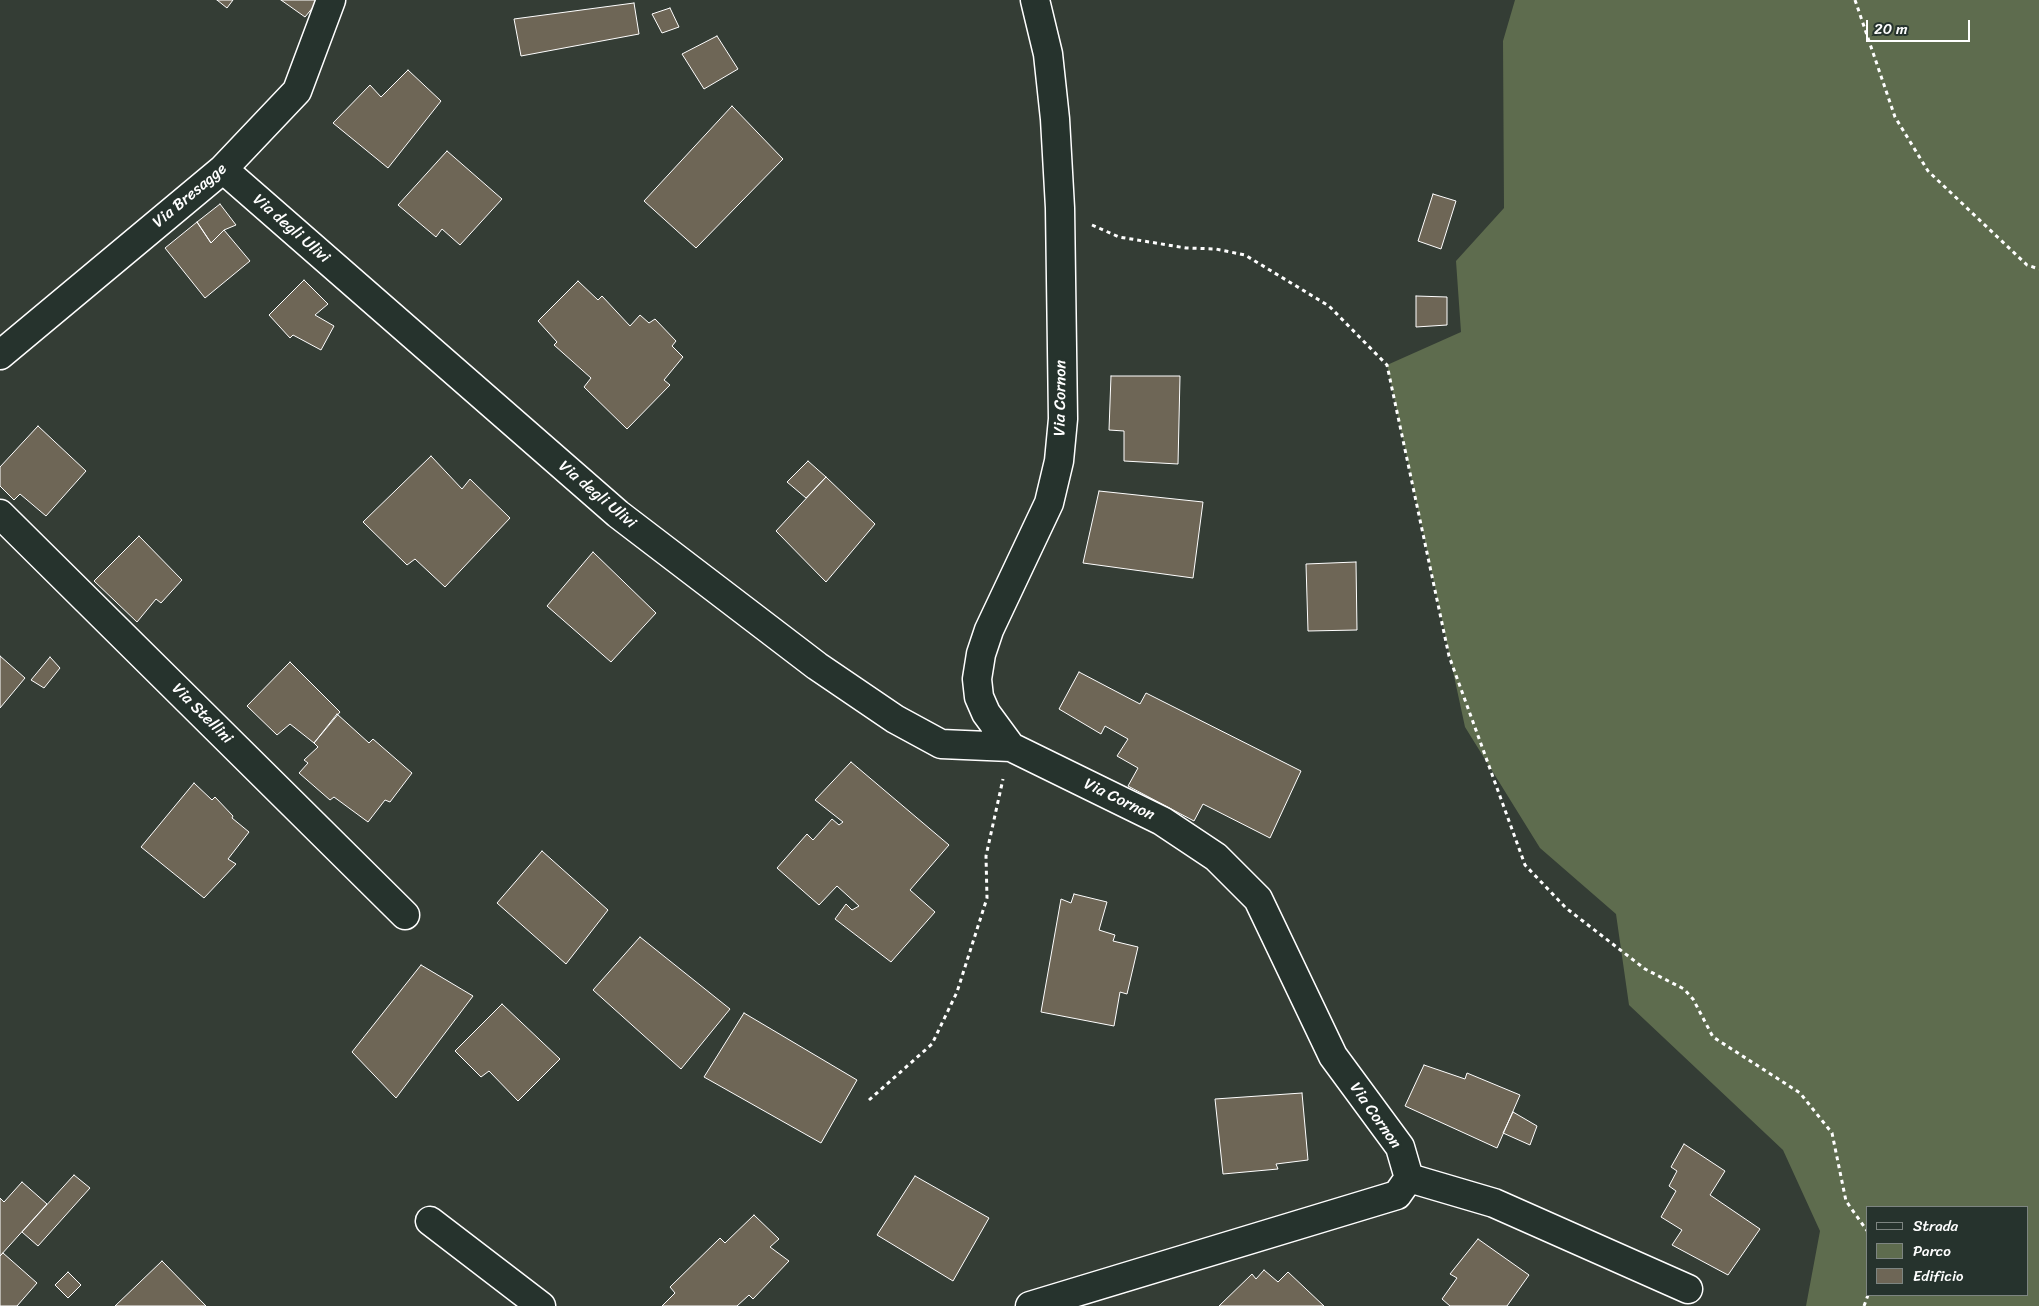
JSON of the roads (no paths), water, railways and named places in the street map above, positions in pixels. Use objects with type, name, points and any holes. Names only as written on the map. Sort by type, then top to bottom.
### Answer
[{"type":"street","name":"Via Bresagge","points":[[0,355],[223,169],[297,91],[331,0]]},
{"type":"street","name":"Via Cornon","points":[[1035,0],[1048,54],[1055,119],[1060,208],[1063,419],[1058,461],[1049,503],[989,630],[981,654],[978,679],[980,697],[986,714],[1011,747],[1162,821],[1216,857],[1258,899],[1333,1056],[1400,1146],[1409,1178]]},
{"type":"street","name":"Via degli Ulivi","points":[[223,169],[618,514],[817,666],[895,719],[941,744],[1011,747]]},
{"type":"street","name":"Via Stellini","points":[[0,514],[405,915]]},
{"type":"street","points":[[1030,1306],[1397,1195],[1409,1178],[1494,1203],[1688,1289]]},
{"type":"street","points":[[430,1220],[541,1306]]}]
